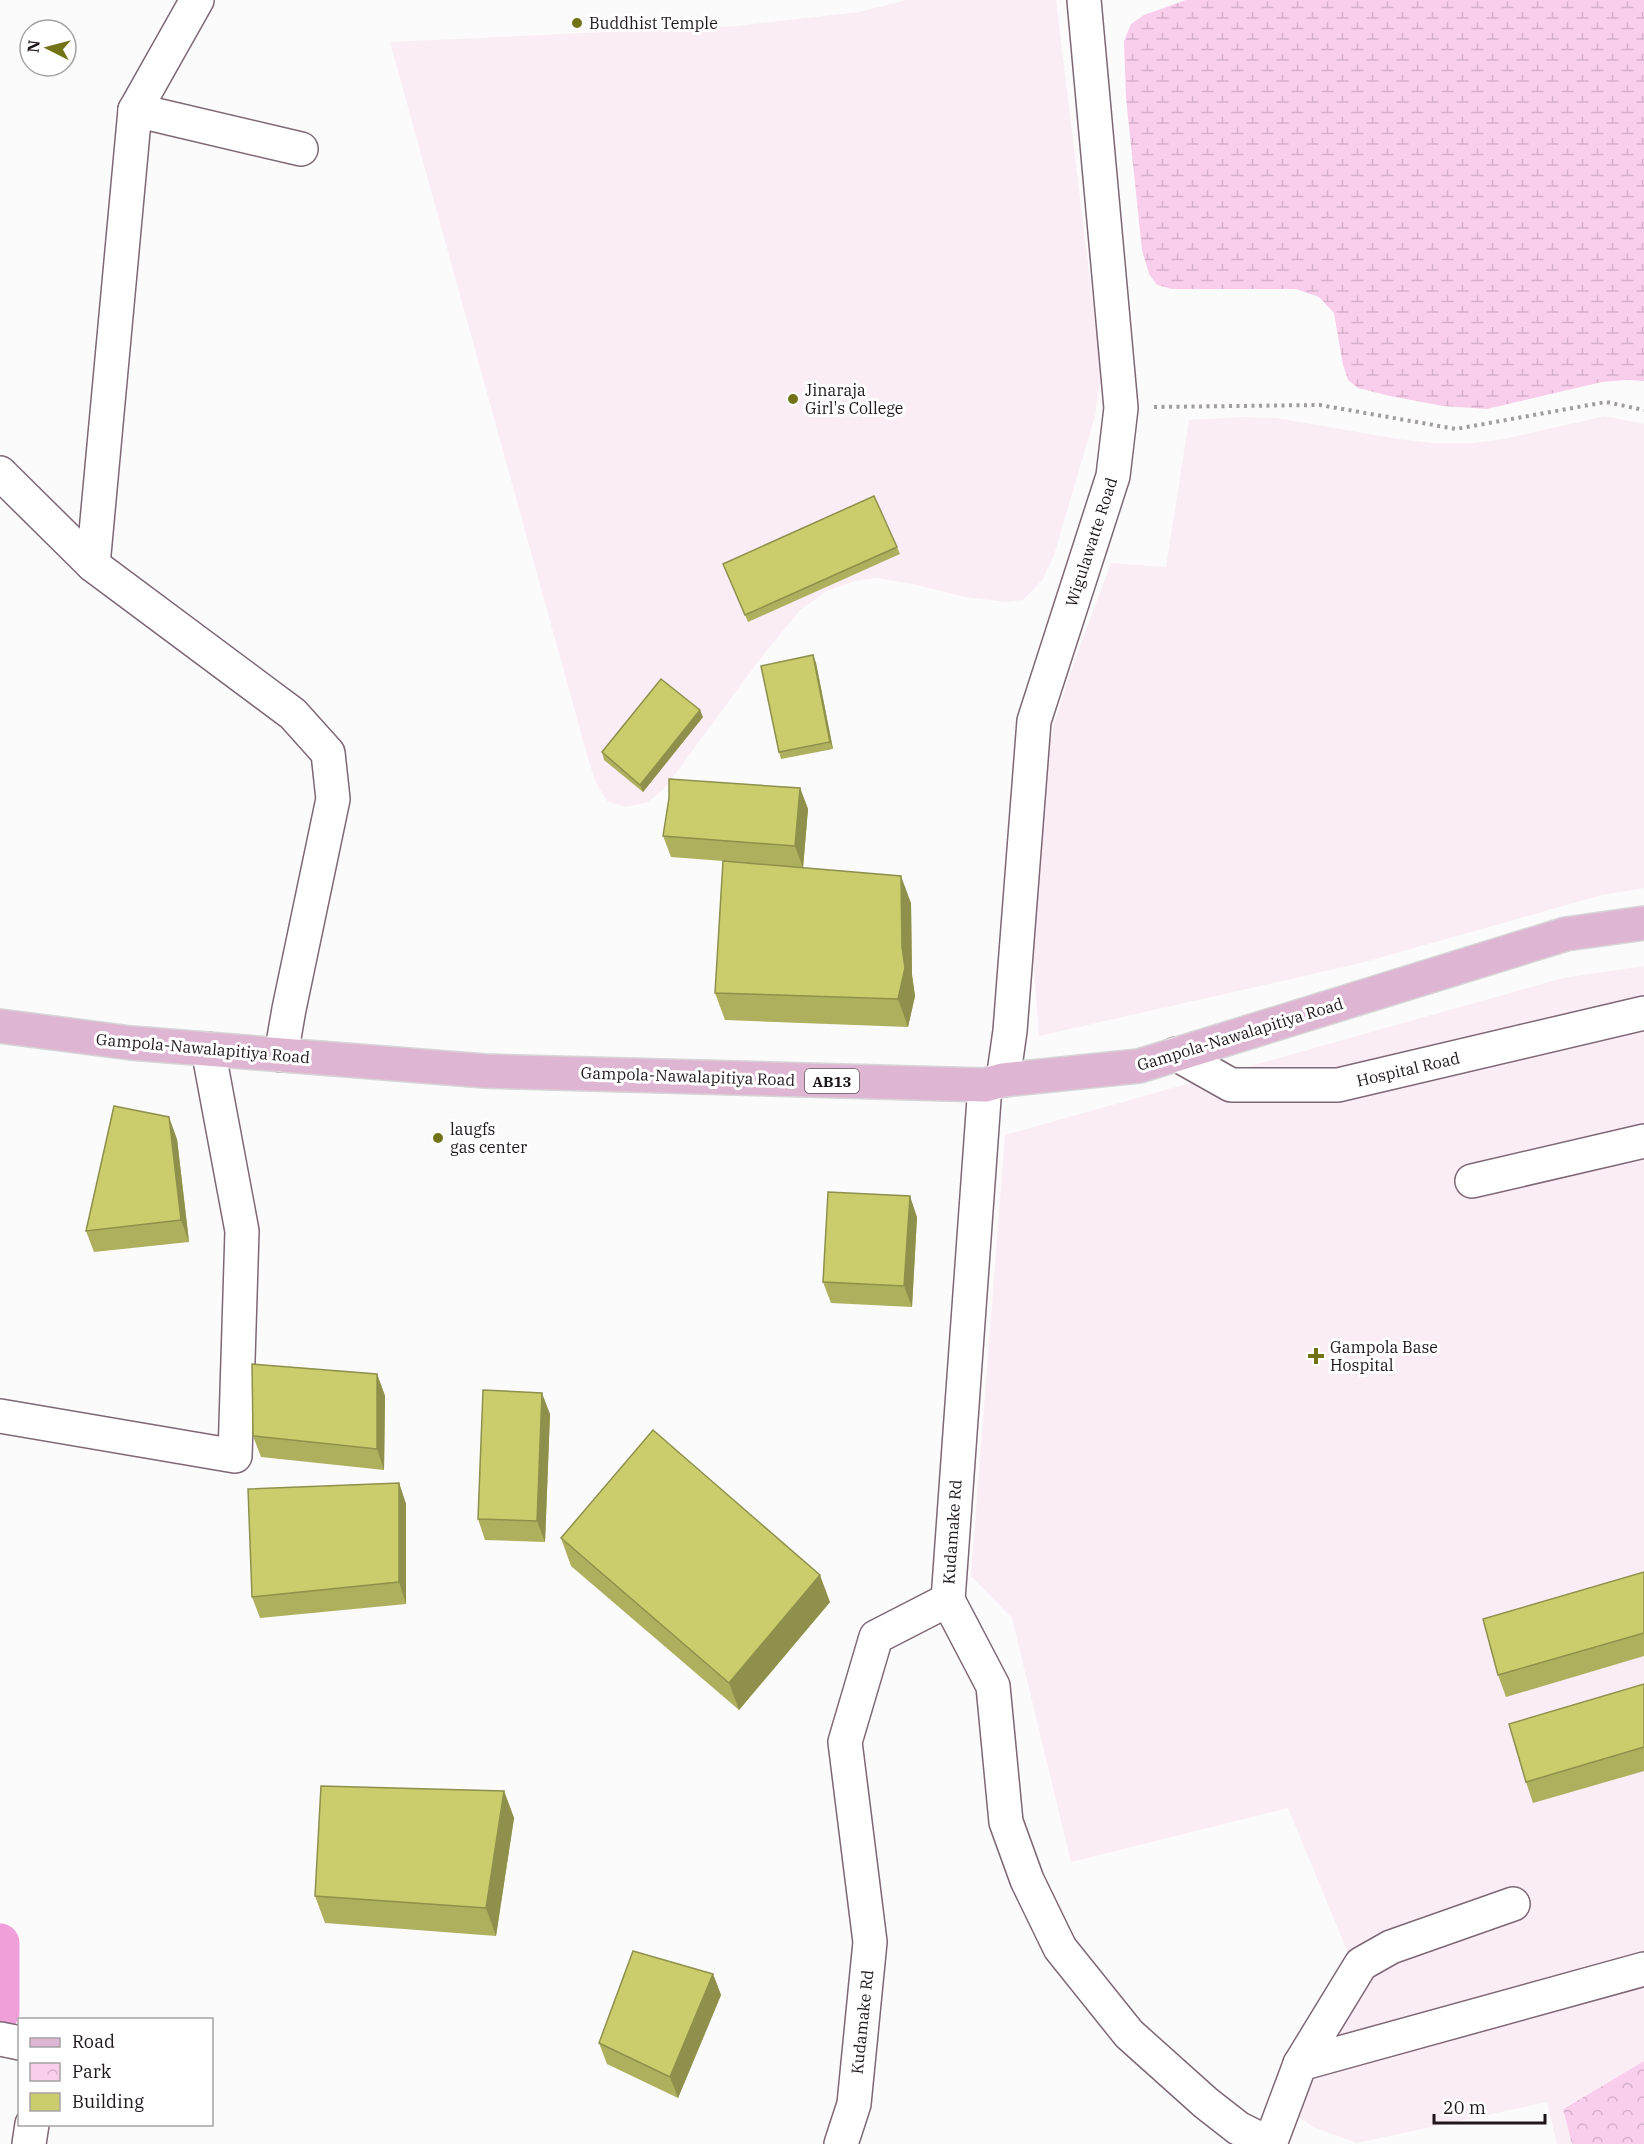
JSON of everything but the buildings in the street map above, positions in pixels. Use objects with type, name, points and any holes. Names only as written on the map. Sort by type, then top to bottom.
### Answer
[{"type":"main road","name":"Gampola-Nawalapitiya Road","points":[[0,1026],[130,1043],[485,1071],[994,1082],[1139,1066],[1566,934],[1644,923]]},
{"type":"street","points":[[93,565],[135,110],[197,0]]},
{"type":"street","name":"Wigulawatte Road","points":[[994,1082],[1010,1031],[1034,721],[1113,476],[1121,408],[1084,0]]},
{"type":"street","points":[[135,110],[301,149]]},
{"type":"street","points":[[0,473],[93,565],[293,714],[328,753],[333,799],[281,1055]]},
{"type":"street","name":"Hospital Road","points":[[1176,1054],[1231,1085],[1338,1085],[1644,1013]]},
{"type":"street","points":[[0,1416],[235,1456],[242,1231],[208,1049]]},
{"type":"street","name":"Kudamake Rd","points":[[841,2144],[854,2104],[870,1942],[845,1742],[876,1637],[948,1600],[994,1082]]},
{"type":"street","points":[[1472,1181],[1644,1141]]},
{"type":"street","points":[[948,1600],[993,1686],[1006,1822],[1027,1880],[1060,1948],[1129,2034],[1206,2103],[1238,2128],[1270,2144],[1300,2064],[1360,1964],[1390,1947],[1513,1904]]},
{"type":"street","points":[[1300,2064],[1644,1969]]},
{"type":"street","points":[[0,2039],[18,2043]]},
{"type":"street","points":[[29,2144],[32,2126]]},
{"type":"path","points":[[1121,408],[1320,405],[1456,429],[1606,402],[1644,410]]},
{"type":"shaded area","name":"Jinaraja Girl's College","points":[[906,0],[1056,0],[1099,354],[1100,382],[1095,416],[1054,555],[1043,579],[1023,600],[1005,602],[966,597],[877,578],[855,581],[827,591],[800,610],[757,663],[664,789],[648,802],[626,807],[607,801],[596,783],[589,762],[390,42],[736,26],[859,12]]},
{"type":"shaded area","points":[[1605,416],[1644,424],[1644,888],[1602,895],[1361,963],[1039,1036],[1032,945],[1043,775],[1055,720],[1111,563],[1166,567],[1189,420],[1241,417],[1276,418],[1398,439],[1433,443],[1472,443],[1504,439]]},
{"type":"shaded area","name":"Gampola Base Hospital","points":[[1644,966],[1644,2061],[1563,2108],[1572,2144],[1557,2144],[1547,2102],[1357,2143],[1313,2127],[1286,2108],[1351,1960],[1288,1808],[1071,1862],[1012,1618],[971,1576],[1005,1135],[1563,978]]},
{"type":"green space","points":[[1186,0],[1644,0],[1644,381],[1602,382],[1487,409],[1443,406],[1390,396],[1358,388],[1348,380],[1343,365],[1334,313],[1319,297],[1296,289],[1172,289],[1157,285],[1149,274],[1142,250],[1126,98],[1124,41],[1131,24],[1144,15]]},
{"type":"green space","points":[[1644,2061],[1644,2144],[1572,2144],[1563,2109]]},
{"type":"waterway","points":[[0,1943],[0,2012]]},
{"type":"place","name":"Buddhist Temple","points":[[577,23]]},
{"type":"place","name":"Jinaraja Girl's College","points":[[793,399]]},
{"type":"place","name":"laugfs gas center","points":[[438,1138]]},
{"type":"place","name":"Gampola Base Hospital","points":[[1316,1356]]}]
